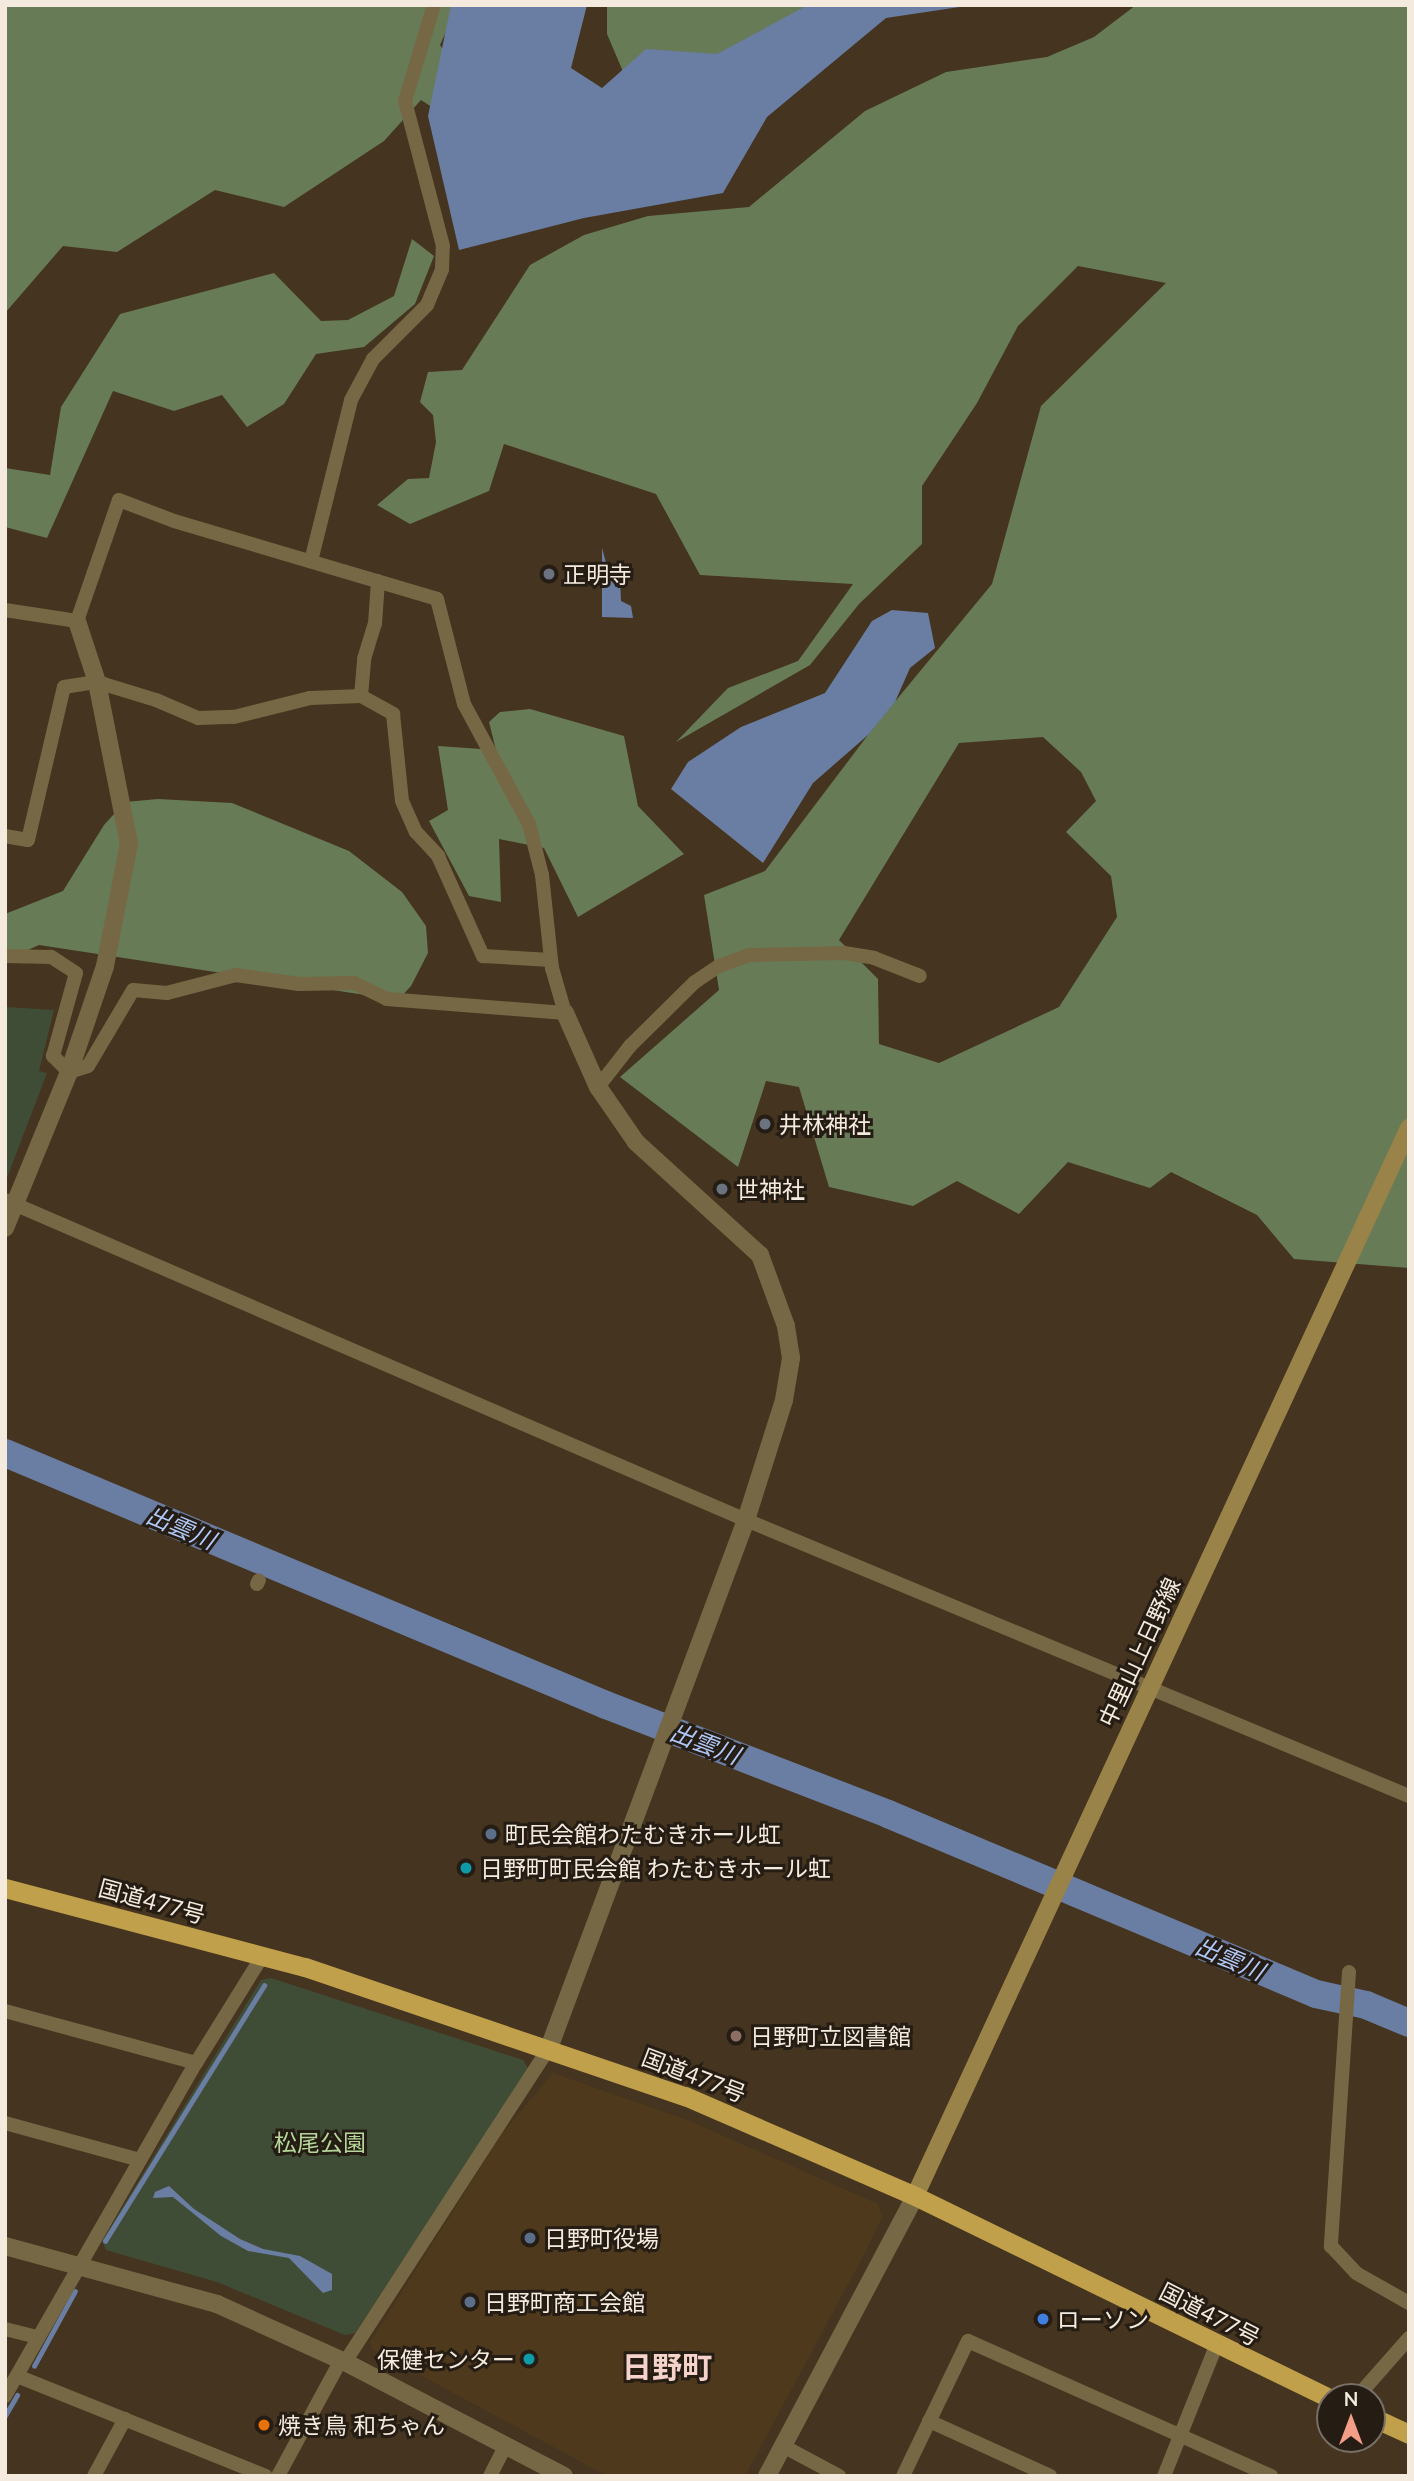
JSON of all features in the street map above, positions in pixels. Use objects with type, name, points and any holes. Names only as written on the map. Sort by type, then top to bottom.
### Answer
[{"type":"highway","name":"国道477号","points":[[5,1888],[263,1955],[550,2048],[685,2096],[915,2196],[1216,2346],[1316,2392]]},
{"type":"highway","points":[[1386,2423],[1409,2434]]},
{"type":"main road","name":"中里山上日野線","points":[[915,2196],[1409,1128]]},
{"type":"street","points":[[311,561],[351,400],[373,359],[427,305],[442,270],[443,246],[405,101],[434,5]]},
{"type":"street","points":[[5,1228],[10,1202],[69,1072],[105,966],[130,844],[97,682],[77,621],[119,499],[174,521],[437,599],[464,704],[529,824],[542,875],[551,960],[565,1013],[598,1087],[636,1142],[760,1255],[775,1294],[789,1344],[789,1381],[746,1520],[660,1743],[550,2048],[343,2360],[278,2476]]},
{"type":"street","points":[[361,696],[364,659],[375,624],[378,581]]},
{"type":"street","points":[[5,610],[77,621]]},
{"type":"street","points":[[5,836],[28,840],[64,687],[97,682],[156,699],[198,718],[234,718],[310,698],[361,696],[393,715],[402,801],[416,832],[438,856],[483,956],[551,960]]},
{"type":"street","points":[[598,1087],[630,1046],[695,982],[749,955],[844,953],[874,958],[920,976]]},
{"type":"street","points":[[5,956],[51,957],[76,973],[53,1056],[69,1072]]},
{"type":"street","points":[[69,1072],[88,1066],[132,990],[167,993],[236,975],[299,984],[354,983],[387,999],[565,1013]]},
{"type":"street","points":[[10,1202],[746,1520],[1409,1797]]},
{"type":"street","points":[[5,2396],[196,2063],[263,1955]]},
{"type":"street","points":[[1349,1972],[1331,2246],[1356,2273],[1409,2303]]},
{"type":"street","points":[[5,2011],[196,2063]]},
{"type":"street","points":[[5,2123],[141,2160]]},
{"type":"street","points":[[767,2476],[915,2196]]},
{"type":"street","points":[[5,2246],[217,2304],[343,2360],[564,2476]]},
{"type":"street","points":[[5,2329],[37,2337]]},
{"type":"street","points":[[1369,2383],[1409,2338]]},
{"type":"street","points":[[903,2476],[968,2341],[1271,2476]]},
{"type":"street","points":[[1164,2476],[1216,2346]]},
{"type":"street","points":[[17,2376],[125,2420],[230,2470],[266,2476]]},
{"type":"street","points":[[94,2476],[125,2420]]},
{"type":"street","points":[[929,2420],[1049,2476]]},
{"type":"street","points":[[490,2476],[506,2445]]},
{"type":"street","points":[[783,2446],[839,2476]]},
{"type":"shaded area","points":[[553,2073],[690,2121],[878,2204],[883,2216],[866,2251],[745,2476],[607,2476],[372,2349],[370,2342],[503,2132]]},
{"type":"green space","points":[[5,5],[458,5],[440,45],[474,96],[464,128],[421,100],[384,141],[284,207],[215,190],[117,252],[63,246],[5,313]]},
{"type":"green space","points":[[607,5],[846,5],[630,88],[607,34]]},
{"type":"green space","points":[[1136,5],[1409,5],[1409,1268],[1294,1259],[1257,1215],[1171,1172],[1150,1188],[1068,1162],[1019,1214],[957,1181],[913,1206],[829,1187],[799,1087],[766,1081],[738,1167],[620,1077],[719,990],[704,895],[765,871],[874,727],[992,584],[1041,406],[1166,283],[1078,266],[1018,326],[977,403],[922,486],[922,544],[859,604],[810,665],[676,742],[728,688],[798,661],[853,584],[700,575],[656,494],[504,444],[489,491],[410,524],[377,505],[408,479],[429,478],[436,442],[433,415],[420,402],[428,372],[462,370],[530,265],[584,235],[648,216],[749,207],[865,111],[946,72],[1047,57],[1094,37]],"holes":[[[1043,737],[1081,772],[1096,801],[1066,832],[1111,876],[1117,917],[1059,1007],[939,1063],[879,1044],[878,979],[839,940],[959,743]]]},
{"type":"green space","points":[[412,239],[434,256],[415,304],[364,347],[316,354],[284,404],[247,427],[222,395],[174,411],[113,391],[47,538],[5,527],[5,468],[50,475],[61,407],[120,314],[274,273],[321,321],[348,320],[394,296]]},
{"type":"green space","points":[[530,709],[624,736],[638,806],[684,854],[578,917],[544,848],[499,839],[501,902],[469,896],[429,821],[448,810],[438,746],[496,750],[489,722],[500,712]]},
{"type":"green space","points":[[158,799],[232,803],[349,851],[402,892],[426,926],[428,953],[411,986],[398,1000],[39,945],[5,960],[5,914],[63,891],[104,825],[125,802]]},
{"type":"green space","points":[[5,1007],[54,1010],[39,1071],[47,1073],[5,1183]]},
{"type":"green space","name":"松尾公園","points":[[271,1978],[523,2060],[529,2070],[355,2333],[345,2335],[217,2282],[106,2250],[102,2241],[261,1980]]},
{"type":"water","points":[[451,5],[587,5],[571,68],[602,88],[646,49],[717,54],[808,5],[973,5],[886,18],[767,117],[723,193],[584,218],[459,250],[428,116]]},
{"type":"water","points":[[602,548],[607,566],[620,577],[621,601],[631,606],[633,618],[602,617]]},
{"type":"water","points":[[892,610],[928,613],[935,648],[910,668],[895,702],[868,735],[813,783],[763,863],[671,789],[688,762],[741,727],[825,693],[872,621]]},
{"type":"water","points":[[169,2186],[194,2209],[240,2239],[263,2249],[300,2256],[332,2274],[332,2290],[323,2293],[289,2258],[248,2251],[221,2236],[173,2197],[153,2198],[155,2192]]},
{"type":"waterway","name":"出雲川","points":[[5,1453],[606,1705],[888,1814],[1316,1994],[1366,2005],[1409,2023]]},
{"type":"waterway","points":[[105,2241],[264,1986]]},
{"type":"waterway","points":[[34,2366],[75,2291]]},
{"type":"waterway","points":[[5,2416],[17,2395]]},
{"type":"place","name":"正明寺","points":[[549,574]]},
{"type":"place","name":"井林神社","points":[[765,1124]]},
{"type":"place","name":"世神社","points":[[722,1189]]},
{"type":"place","name":"町民会館わたむきホール虹","points":[[491,1834]]},
{"type":"place","name":"日野町町民会館 わたむきホール虹","points":[[466,1868]]},
{"type":"place","name":"日野町立図書館","points":[[736,2036]]},
{"type":"place","name":"日野町役場","points":[[530,2238]]},
{"type":"place","name":"日野町商工会館","points":[[470,2302]]},
{"type":"place","name":"ローソン","points":[[1043,2319]]},
{"type":"place","name":"保健センター","points":[[529,2359]]},
{"type":"place","name":"焼き鳥 和ちゃん","points":[[264,2425]]},
{"type":"district","name":"日野町","points":[[667,2366]]}]
